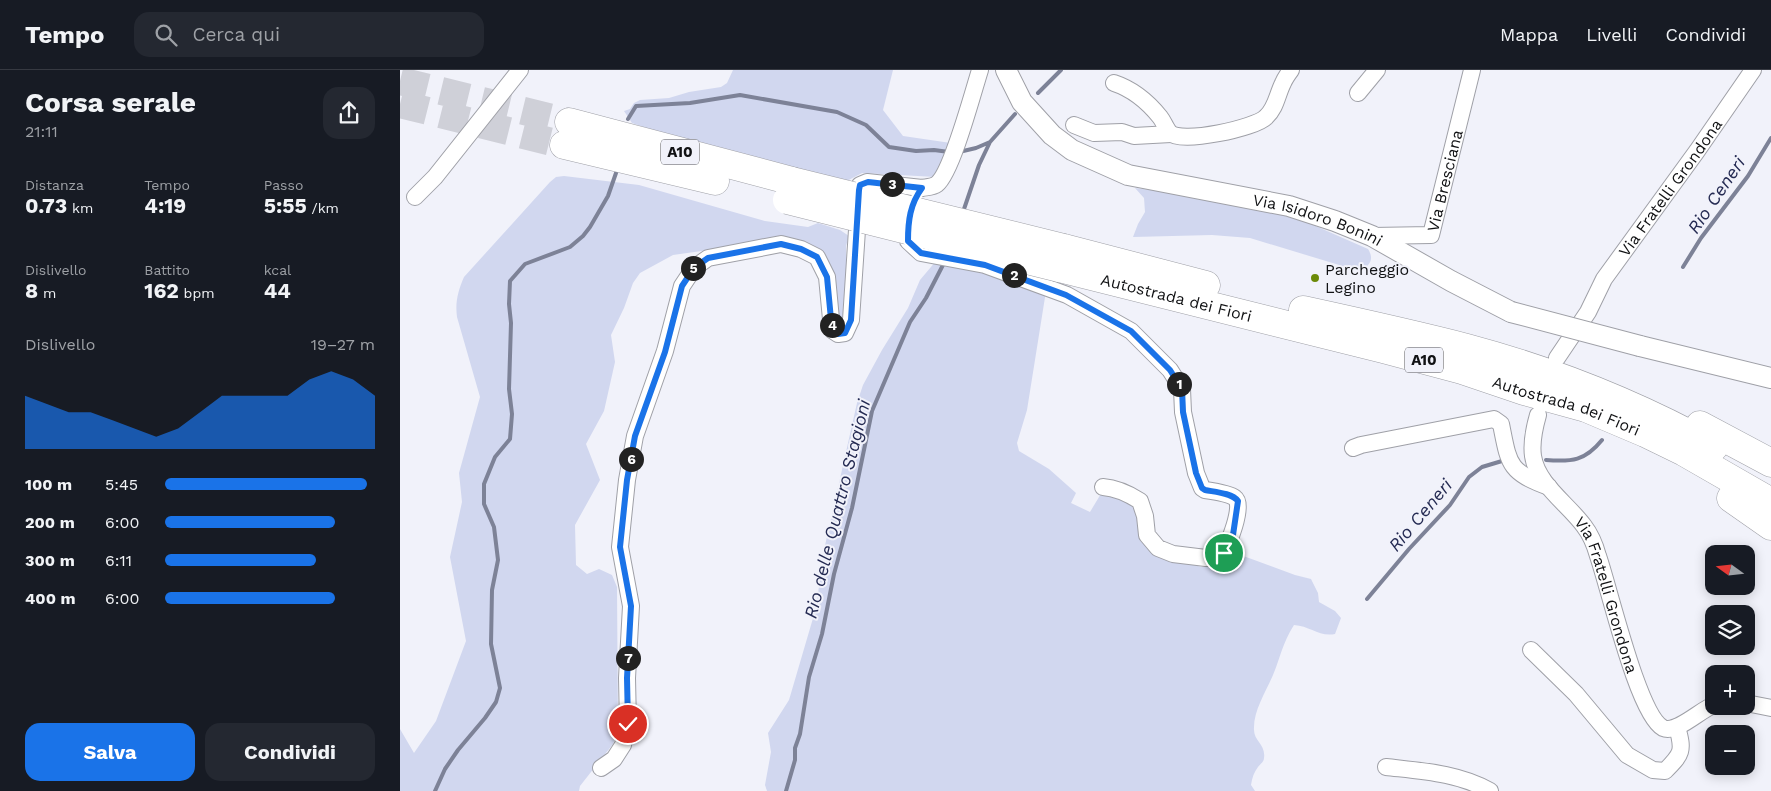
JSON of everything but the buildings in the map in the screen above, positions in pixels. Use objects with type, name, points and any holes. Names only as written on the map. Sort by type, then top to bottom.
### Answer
[{"type":"highway","name":"Autostrada dei Fiori","points":[[566,134],[700,177],[790,191],[1062,258],[1462,370],[1524,391],[1586,408],[1645,433],[1684,452],[1771,502]]},
{"type":"highway","name":"Autostrada dei Fiori","points":[[1062,258],[1240,294],[1517,362],[1653,414],[1771,480]]},
{"type":"highway","name":"A10","points":[[1524,391],[1598,424],[1674,462],[1714,486],[1771,526]]},
{"type":"highway","name":"A10","points":[[1612,397],[1662,409],[1702,426],[1771,463]]},
{"type":"street","points":[[415,197],[435,177],[520,70]]},
{"type":"street","points":[[601,768],[614,760],[623,745],[628,724],[627,678],[631,606],[620,547],[627,480],[635,436],[665,352],[682,286],[694,268],[708,258],[781,244],[801,249],[817,257],[827,277],[832,330],[838,334],[845,333],[851,320],[860,185],[868,182],[922,188],[938,183],[948,168],[980,70]]},
{"type":"street","name":"Via Isidoro Bonini","points":[[1006,70],[1022,102],[1052,135],[1072,150],[1128,175],[1288,206],[1335,221],[1372,236],[1511,312],[1771,378]]},
{"type":"street","points":[[1074,125],[1094,134],[1122,132],[1134,136],[1171,134],[1177,137],[1193,137],[1246,126],[1265,118],[1275,104],[1283,82],[1291,70]]},
{"type":"street","points":[[1358,93],[1377,70]]},
{"type":"street","name":"Via Bresciana","points":[[1372,236],[1431,235],[1472,70]]},
{"type":"street","name":"Via Fratelli Grondona","points":[[1557,358],[1588,312],[1604,279],[1753,70]]},
{"type":"street","points":[[1114,83],[1135,93],[1160,117],[1171,134]]},
{"type":"street","points":[[922,188],[914,199],[908,224],[908,241],[921,253],[985,265],[1066,295],[1131,331],[1170,370],[1182,389],[1183,412],[1196,473],[1200,483],[1205,490],[1231,496],[1238,501],[1233,535],[1224,553],[1206,558],[1164,552],[1146,535],[1145,516],[1140,501],[1130,494],[1103,487]]},
{"type":"street","name":"Via Fratelli Grondona","points":[[1538,415],[1532,440],[1533,458],[1538,472],[1591,536],[1635,675],[1654,720],[1664,728],[1677,727]]},
{"type":"street","points":[[1354,448],[1361,444],[1494,419],[1501,424],[1510,462],[1524,477],[1549,487]]},
{"type":"street","points":[[1531,650],[1576,694],[1627,755],[1653,770],[1665,771],[1679,757],[1681,742],[1677,727],[1705,710]]},
{"type":"street","points":[[1755,705],[1771,708]]},
{"type":"street","points":[[1386,766],[1436,773],[1475,782],[1490,791]]},
{"type":"shaded area","points":[[733,70],[893,70],[883,110],[903,136],[951,143],[936,177],[862,173],[843,183],[681,140],[632,123],[624,111],[630,109],[634,103],[640,100],[669,98],[689,92],[721,87],[727,83]]},
{"type":"shaded area","points":[[564,176],[639,185],[765,221],[808,227],[818,223],[840,230],[849,236],[846,246],[847,314],[841,326],[836,322],[823,256],[730,247],[673,255],[640,273],[633,283],[611,335],[615,362],[604,411],[586,444],[600,480],[575,525],[576,565],[587,574],[599,569],[612,575],[617,587],[618,729],[613,744],[580,786],[579,791],[400,791],[400,729],[414,753],[436,721],[466,641],[450,557],[462,502],[459,473],[480,397],[457,317],[456,306],[459,292],[464,277],[550,182],[556,177]]},
{"type":"shaded area","points":[[1135,188],[1269,211],[1311,224],[1368,249],[1371,260],[1366,267],[1359,271],[1250,238],[1212,235],[1133,237],[1145,212],[1144,198]]},
{"type":"shaded area","points":[[936,261],[954,262],[1046,291],[1027,410],[1017,443],[1019,451],[1049,469],[1076,493],[1071,503],[1090,512],[1102,492],[1133,505],[1142,529],[1180,560],[1201,567],[1221,565],[1238,554],[1311,579],[1318,593],[1319,602],[1335,611],[1341,618],[1335,634],[1319,633],[1294,625],[1287,638],[1260,702],[1254,723],[1255,734],[1264,754],[1263,761],[1255,771],[1252,780],[1251,785],[1255,791],[767,791],[765,785],[771,752],[768,733],[789,700],[816,608],[824,550],[857,403],[863,385],[908,308],[920,280]]},
{"type":"waterway","name":"Rio delle Quattro Stagioni","points":[[1038,93],[1061,70]]},
{"type":"waterway","points":[[628,119],[636,106],[690,103],[740,95],[837,112],[866,125],[889,147],[916,151],[934,150],[949,152]]},
{"type":"waterway","name":"Rio delle Quattro Stagioni","points":[[963,212],[979,165],[990,142],[1015,114]]},
{"type":"waterway","name":"Rio Ceneri","points":[[1683,267],[1701,238],[1748,176],[1771,138]]},
{"type":"waterway","points":[[959,152],[990,142]]},
{"type":"waterway","points":[[435,791],[445,769],[458,750],[496,702],[500,688],[491,644],[492,590],[498,560],[494,527],[484,504],[484,484],[495,457],[510,439],[512,414],[509,389],[510,281],[525,264],[570,247],[583,236],[608,196],[616,173]]},
{"type":"waterway","name":"Rio delle Quattro Stagioni","points":[[786,791],[795,760],[795,748],[800,734],[809,677],[822,634],[834,574],[852,508],[872,411],[910,322],[926,298],[945,261]]},
{"type":"waterway","name":"Rio Ceneri","points":[[1546,460],[1563,461],[1577,459],[1590,452],[1602,440]]},
{"type":"waterway","name":"Rio Ceneri","points":[[1367,599],[1409,549],[1450,505],[1469,477],[1482,467],[1502,461]]},
{"type":"tunnel","points":[[400,81],[569,122]]},
{"type":"tunnel","points":[[400,104],[564,145]]},
{"type":"place","name":"Parcheggio Legino","points":[[1315,278]]},
{"type":"route","points":[[628,724],[627,678],[631,606],[620,547],[627,480],[635,436],[665,352],[682,286],[694,268],[708,258],[781,244],[801,249],[817,257],[827,277],[832,330],[838,334],[845,333],[851,320],[859,190],[860,185],[868,182],[922,188],[914,199],[908,224],[908,241],[921,253],[985,265],[1066,295],[1131,331],[1155,353],[1170,370],[1182,389],[1183,412],[1196,473],[1202,488],[1231,496],[1238,501],[1233,535],[1224,553]]}]
